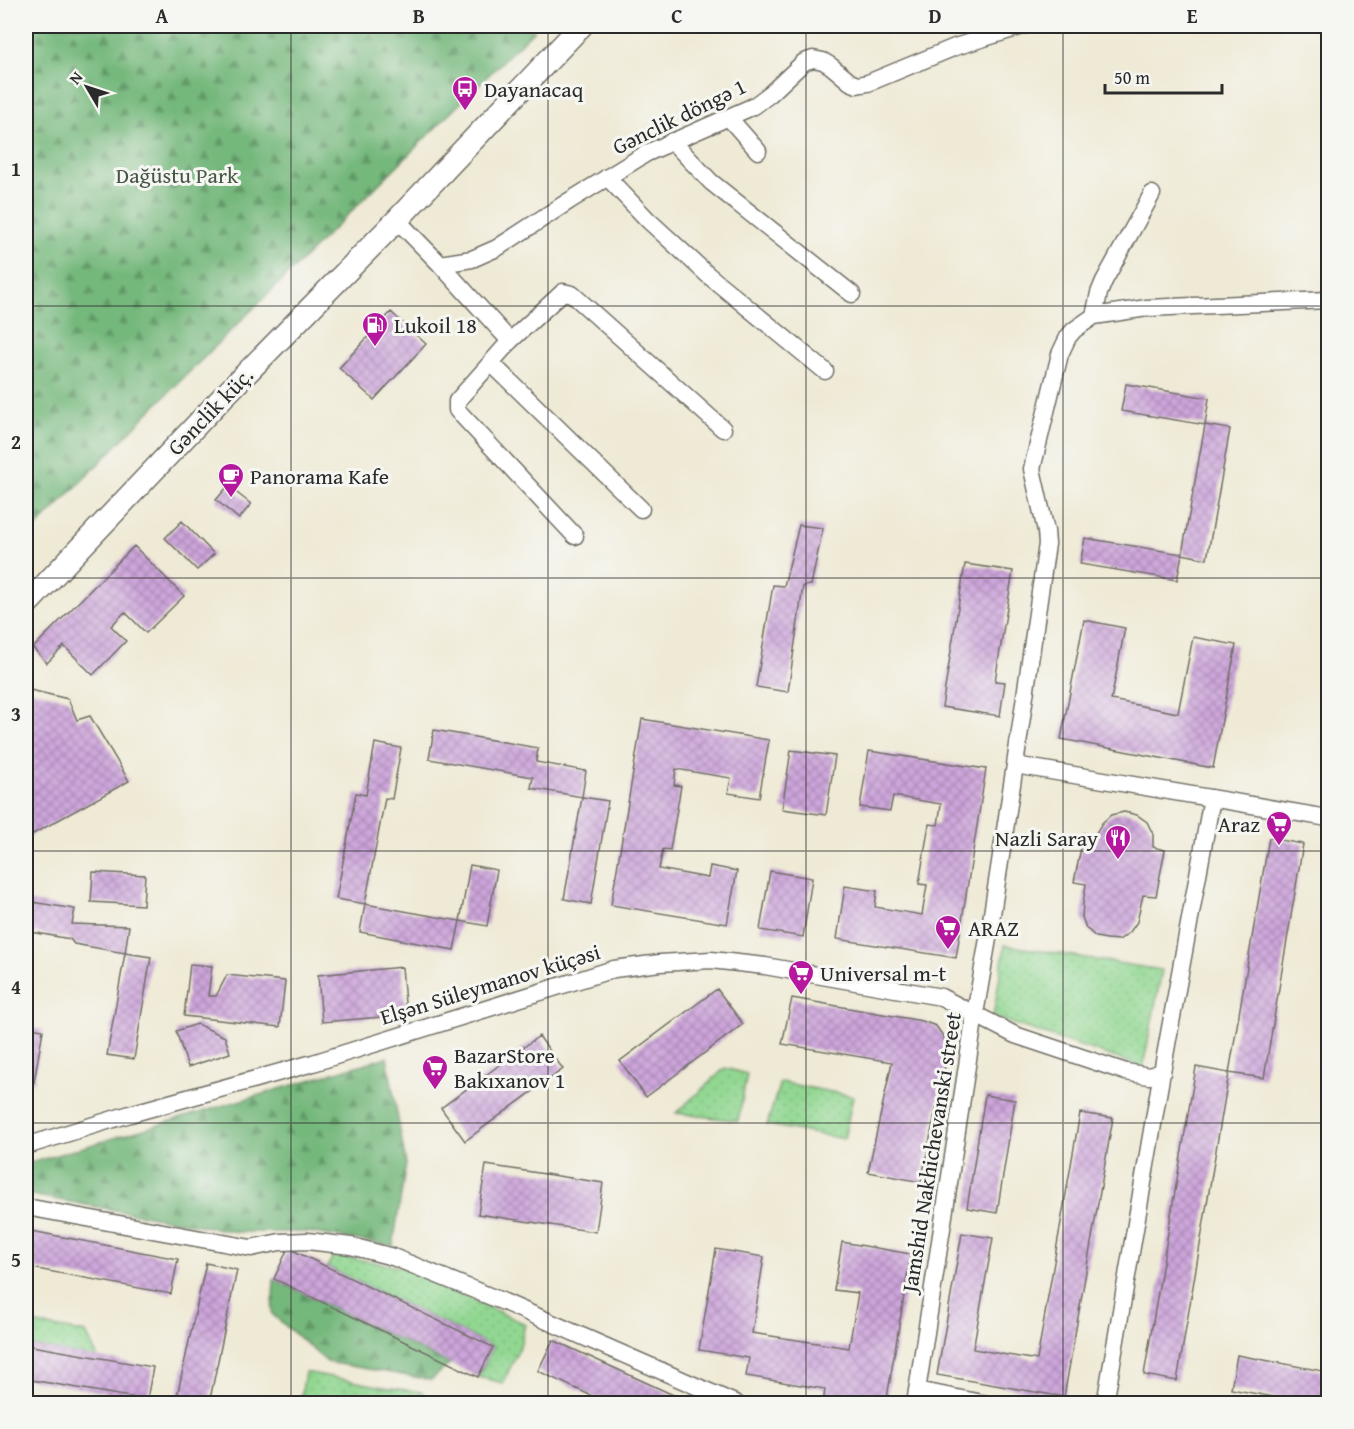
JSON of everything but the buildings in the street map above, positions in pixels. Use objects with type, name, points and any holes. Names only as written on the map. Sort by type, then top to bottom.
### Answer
[{"type":"main road","points":[[526,85],[565,26]]},
{"type":"main road","points":[[526,85],[581,26]]},
{"type":"main road","name":"Gənclik küç.","points":[[26,605],[223,397],[526,85]]},
{"type":"street","name":"Gənclik döngə 1","points":[[440,264],[472,259],[497,248],[647,153],[754,106],[804,62],[813,59],[823,61],[857,85],[868,83],[955,47],[1023,26]]},
{"type":"street","points":[[729,118],[758,151]]},
{"type":"street","points":[[672,141],[711,183],[852,294]]},
{"type":"street","points":[[607,177],[648,220],[708,275],[825,371]]},
{"type":"street","points":[[1152,194],[1104,281],[1094,316],[1147,308],[1329,300]]},
{"type":"street","points":[[397,220],[510,341]]},
{"type":"street","points":[[575,537],[457,410],[457,401],[510,341],[562,292],[573,294],[723,429]]},
{"type":"street","name":"Jamshid Nakhichevanski street","points":[[916,1397],[1015,765],[1047,544],[1032,469],[1060,354],[1074,330],[1094,316]]},
{"type":"street","points":[[491,363],[641,509]]},
{"type":"street","points":[[1015,765],[1329,818]]},
{"type":"street","points":[[1105,1404],[1212,798]]},
{"type":"street","name":"Elşən Süleymanov küçəsi","points":[[26,1146],[130,1114],[313,1063],[614,969],[660,963],[711,960],[765,966],[941,997],[1015,1035],[1126,1072],[1149,1076],[1162,1072]]},
{"type":"street","points":[[26,1207],[251,1248],[280,1242],[307,1241],[351,1246],[393,1257],[504,1302],[737,1404]]},
{"type":"street","points":[[916,1397],[987,1404]]},
{"type":"green space","name":"Dağüstu Park","points":[[26,26],[521,26],[534,30],[151,410],[26,538]]},
{"type":"green space","points":[[1005,945],[1162,970],[1143,1067],[993,1017]]},
{"type":"green space","points":[[387,1057],[406,1164],[393,1246],[308,1232],[237,1232],[26,1194],[26,1164]]},
{"type":"green space","points":[[725,1068],[747,1074],[738,1121],[676,1113]]},
{"type":"green space","points":[[780,1082],[853,1096],[844,1139],[767,1125]]},
{"type":"green space","points":[[334,1255],[401,1267],[525,1324],[520,1347],[503,1383],[478,1377],[493,1347],[327,1267]]},
{"type":"green space","points":[[274,1279],[450,1364],[431,1380],[327,1362],[272,1314]]},
{"type":"green space","points":[[26,1322],[86,1333],[98,1358],[26,1345]]},
{"type":"green space","points":[[305,1372],[422,1392],[430,1403],[300,1403]]},
{"type":"place","name":"Dayanacaq","points":[[465,112]]},
{"type":"place","name":"Lukoil 18","points":[[375,348]]},
{"type":"place","name":"Panorama Kafe","points":[[231,499]]},
{"type":"place","name":"Araz","points":[[1279,847]]},
{"type":"place","name":"Nazli Saray","points":[[1118,861]]},
{"type":"place","name":"ARAZ","points":[[948,951]]},
{"type":"place","name":"Universal m-t","points":[[801,996]]},
{"type":"place","name":"BazarStore Bakıxanov 1","points":[[435,1091]]}]
